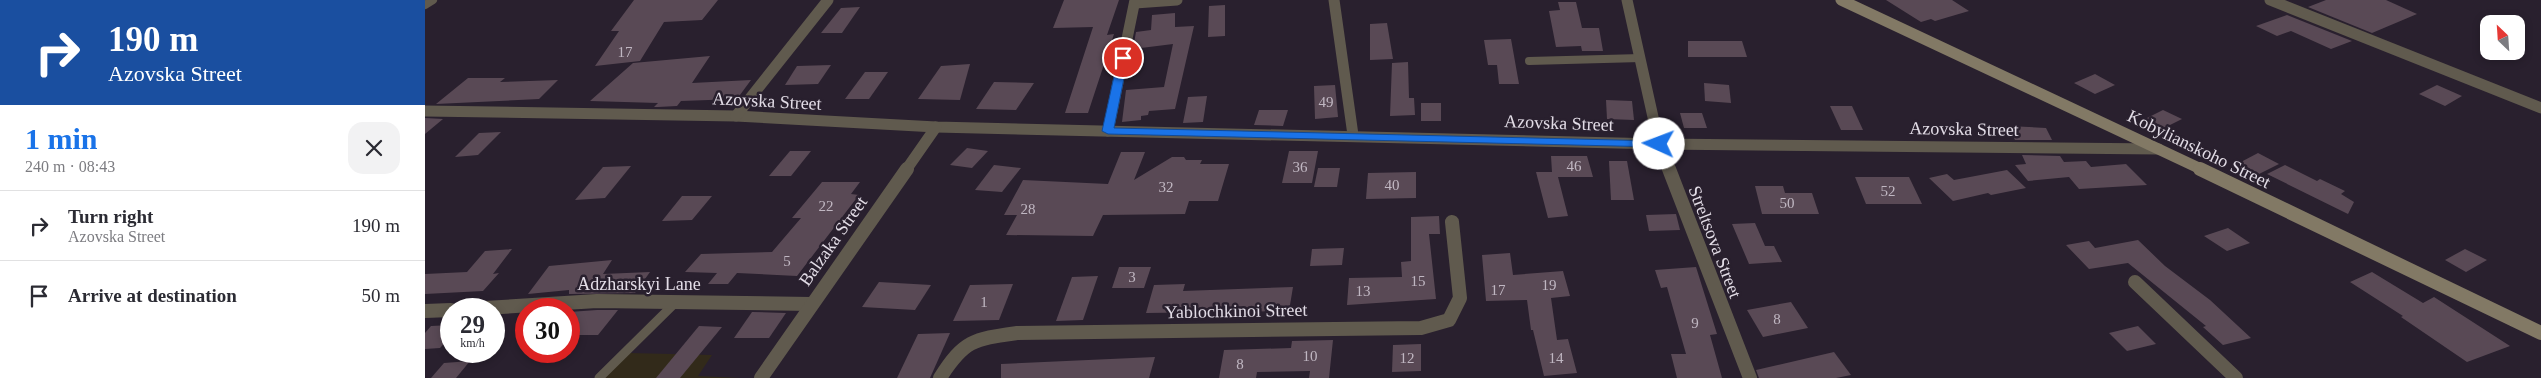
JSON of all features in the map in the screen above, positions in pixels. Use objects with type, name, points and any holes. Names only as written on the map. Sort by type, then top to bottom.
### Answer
[{"type":"main road","name":"Kobylianskoho Street","points":[[1841,0],[2159,149],[2541,333]]},
{"type":"street","points":[[736,116],[828,0]]},
{"type":"street","points":[[1108,131],[1135,2],[1177,0]]},
{"type":"street","points":[[1334,0],[1353,135]]},
{"type":"street","name":"Streltsova Street","points":[[1627,0],[1659,144],[1750,378]]},
{"type":"street","points":[[2270,0],[2541,108]]},
{"type":"street","name":"Azovska Street","points":[[425,112],[736,116],[937,126],[1659,144],[2159,149]]},
{"type":"street","name":"Balzaka Street","points":[[761,378],[937,126]]},
{"type":"street","name":"Yablochkinoi Street","points":[[939,378],[955,353],[965,345],[979,338],[1017,333],[1421,328],[1449,320],[1460,298],[1452,222]]},
{"type":"street","points":[[2135,282],[2236,378]]},
{"type":"street","name":"Adzharskyi Lane","points":[[505,307],[597,301],[811,304]]},
{"type":"street","points":[[425,312],[440,311]]},
{"type":"lane","points":[[425,5],[433,0]]},
{"type":"lane","points":[[1529,61],[1641,58]]},
{"type":"lane","points":[[599,378],[676,302]]},
{"type":"shaded area","points":[[629,353],[712,355],[698,376],[740,378],[604,378]]},
{"type":"building","points":[[634,0],[718,0],[702,20],[664,22],[640,61],[595,66],[619,31],[611,31]]},
{"type":"building","points":[[1064,0],[1119,0],[1107,35],[1114,34],[1088,113],[1065,113],[1093,27],[1053,28]]},
{"type":"building","points":[[1886,0],[1952,0],[1969,11],[1935,21],[1931,19],[1921,22]]},
{"type":"building","points":[[2326,0],[2386,0],[2417,14],[2372,33],[2308,7]]},
{"type":"building","points":[[1558,2],[1576,2],[1582,28],[1599,28],[1603,51],[1582,51],[1581,46],[1556,47],[1549,11],[1560,10]]},
{"type":"building","points":[[1225,5],[1225,36],[1208,37],[1209,6]]},
{"type":"building","points":[[860,7],[842,33],[821,33],[841,8]]},
{"type":"building","points":[[1175,13],[1175,27],[1194,26],[1175,109],[1149,111],[1148,115],[1141,116],[1141,120],[1122,122],[1126,90],[1164,87],[1173,44],[1133,49],[1136,32],[1151,30],[1152,15]]},
{"type":"building","points":[[2287,15],[2352,41],[2331,49],[2291,31],[2277,36],[2256,26]]},
{"type":"building","points":[[1387,23],[1393,59],[1370,60],[1370,24]]},
{"type":"building","points":[[1511,39],[1519,84],[1499,84],[1497,65],[1488,65],[1484,40]]},
{"type":"building","points":[[1688,41],[1742,41],[1747,57],[1688,57]]},
{"type":"building","points":[[710,56],[692,83],[751,80],[737,99],[681,101],[677,106],[658,107],[654,107],[658,103],[590,101],[633,63]]},
{"type":"building","points":[[1408,62],[1409,98],[1414,98],[1415,115],[1390,116],[1392,63]]},
{"type":"building","points":[[970,64],[960,100],[918,99],[941,66]]},
{"type":"building","points":[[831,65],[818,84],[785,85],[797,66]]},
{"type":"building","points":[[865,72],[888,72],[869,99],[845,99]]},
{"type":"building","points":[[2095,74],[2115,85],[2095,94],[2074,83]]},
{"type":"building","points":[[468,78],[505,78],[500,82],[558,80],[539,99],[436,104]]},
{"type":"building","points":[[994,82],[1034,83],[1016,110],[976,109]]},
{"type":"building","points":[[1704,83],[1729,85],[1731,103],[1705,101]]},
{"type":"building","points":[[1335,85],[1338,117],[1315,119],[1314,86]]},
{"type":"building","points":[[2437,85],[2462,96],[2445,106],[2419,94]]},
{"type":"building","points":[[1207,96],[1203,122],[1183,123],[1188,97]]},
{"type":"building","points":[[1606,100],[1632,101],[1634,120],[1607,119]]},
{"type":"building","points":[[1421,103],[1441,103],[1441,121],[1421,121]]},
{"type":"building","points":[[1830,106],[1852,106],[1863,130],[1841,130]]},
{"type":"building","points":[[1259,110],[1288,110],[1283,126],[1254,125]]},
{"type":"building","points":[[2163,110],[2182,119],[2164,128],[2145,119]]},
{"type":"building","points":[[1680,113],[1702,113],[1707,128],[1684,128]]},
{"type":"building","points":[[425,118],[443,119],[425,134]]},
{"type":"building","points":[[2009,126],[2046,128],[2052,140],[2015,140]]},
{"type":"building","points":[[501,132],[478,155],[455,157],[479,133]]},
{"type":"building","points":[[967,148],[988,151],[972,168],[950,165]]},
{"type":"building","points":[[790,151],[811,151],[791,176],[769,176]]},
{"type":"building","points":[[1289,151],[1318,151],[1312,183],[1282,183]]},
{"type":"building","points":[[1121,152],[1145,152],[1134,180],[1172,157],[1184,157],[1186,160],[1202,160],[1200,164],[1229,164],[1218,201],[1189,201],[1185,214],[1103,215],[1093,236],[1006,235],[1017,215],[1004,215],[1023,180],[1108,184]]},
{"type":"building","points":[[2258,153],[2279,164],[2259,174],[2239,163]]},
{"type":"building","points":[[2022,155],[2060,156],[2064,162],[2086,161],[2091,167],[2126,164],[2147,185],[2079,189],[2069,177],[2028,181],[2015,165],[2026,164]]},
{"type":"building","points":[[1551,156],[1587,156],[1593,177],[1558,177],[1568,216],[1548,218],[1536,172],[1552,172]]},
{"type":"building","points":[[1609,161],[1627,161],[1634,200],[1611,200]]},
{"type":"building","points":[[994,165],[1021,168],[1002,192],[975,190]]},
{"type":"building","points":[[2285,165],[2317,181],[2320,179],[2345,191],[2341,194],[2354,202],[2348,214],[2267,174]]},
{"type":"building","points":[[631,166],[605,198],[575,200],[603,167]]},
{"type":"building","points":[[1318,168],[1340,168],[1337,187],[1314,187]]},
{"type":"building","points":[[2007,170],[2026,188],[1991,195],[1988,193],[1953,201],[1929,178],[1947,174],[1954,180]]},
{"type":"building","points":[[1416,172],[1416,198],[1366,199],[1368,173]]},
{"type":"building","points":[[1855,177],[1909,177],[1922,204],[1866,204]]},
{"type":"building","points":[[822,182],[860,182],[851,194],[859,195],[797,276],[737,273],[728,284],[708,284],[717,273],[685,272],[701,254],[772,252],[801,218],[792,218]]},
{"type":"building","points":[[1755,186],[1783,186],[1785,193],[1812,193],[1819,214],[1762,214]]},
{"type":"building","points":[[682,196],[712,196],[692,220],[662,221]]},
{"type":"building","points":[[1676,214],[1680,230],[1649,231],[1646,215]]},
{"type":"building","points":[[1439,216],[1440,234],[1429,234],[1436,299],[1347,305],[1349,278],[1402,277],[1401,262],[1411,261],[1411,217]]},
{"type":"building","points":[[1755,223],[1765,246],[1774,246],[1782,262],[1749,264],[1732,224]]},
{"type":"building","points":[[2228,228],[2250,243],[2227,251],[2204,236]]},
{"type":"building","points":[[2138,240],[2165,266],[2210,300],[2251,338],[2223,345],[2203,327],[2206,326],[2128,263],[2089,269],[2066,245],[2089,241],[2095,248]]},
{"type":"building","points":[[1344,248],[1342,265],[1310,266],[1312,249]]},
{"type":"building","points":[[512,249],[493,274],[499,273],[483,291],[425,294],[425,274],[467,272],[485,251]]},
{"type":"building","points":[[2465,249],[2487,260],[2466,272],[2445,260]]},
{"type":"building","points":[[1510,253],[1513,275],[1563,271],[1570,296],[1551,298],[1557,340],[1568,339],[1577,373],[1544,376],[1533,330],[1531,330],[1527,300],[1486,301],[1482,255]]},
{"type":"building","points":[[612,260],[603,274],[650,272],[635,293],[569,294],[569,290],[528,294],[549,266]]},
{"type":"building","points":[[1119,267],[1151,267],[1144,288],[1112,288]]},
{"type":"building","points":[[1696,267],[1717,334],[1710,335],[1722,378],[1677,378],[1671,354],[1686,354],[1667,287],[1661,288],[1655,270]]},
{"type":"building","points":[[2372,272],[2423,303],[2434,297],[2510,346],[2467,362],[2401,317],[2403,316],[2350,282]]},
{"type":"building","points":[[1098,276],[1083,320],[1056,321],[1072,277]]},
{"type":"building","points":[[879,282],[931,285],[915,310],[862,307]]},
{"type":"building","points":[[1013,284],[999,320],[953,321],[970,285]]},
{"type":"building","points":[[1185,284],[1183,291],[1293,287],[1289,311],[1146,313],[1154,285]]},
{"type":"building","points":[[1791,302],[1808,328],[1763,337],[1747,310]]},
{"type":"building","points":[[618,310],[598,335],[580,335],[580,311]]},
{"type":"building","points":[[752,312],[786,313],[769,338],[734,338]]},
{"type":"building","points":[[431,326],[440,326],[440,348],[425,349],[425,333]]},
{"type":"building","points":[[699,326],[722,327],[680,378],[656,378]]},
{"type":"building","points":[[2138,326],[2156,344],[2127,351],[2109,333]]},
{"type":"building","points":[[950,333],[930,378],[897,378],[918,334]]},
{"type":"building","points":[[1333,340],[1329,378],[1309,378],[1310,371],[1257,372],[1256,378],[1219,378],[1224,350],[1291,348],[1292,341]]},
{"type":"building","points":[[1421,344],[1421,371],[1392,372],[1393,345]]},
{"type":"building","points":[[1834,352],[1851,375],[1836,378],[1759,378],[1756,370]]},
{"type":"building","points":[[1155,357],[1149,378],[1001,378],[1001,364]]},
{"type":"building","points":[[444,363],[468,363],[456,378],[431,378]]},
{"type":"route","points":[[1123,58],[1108,131],[1353,135],[1659,144]]}]
